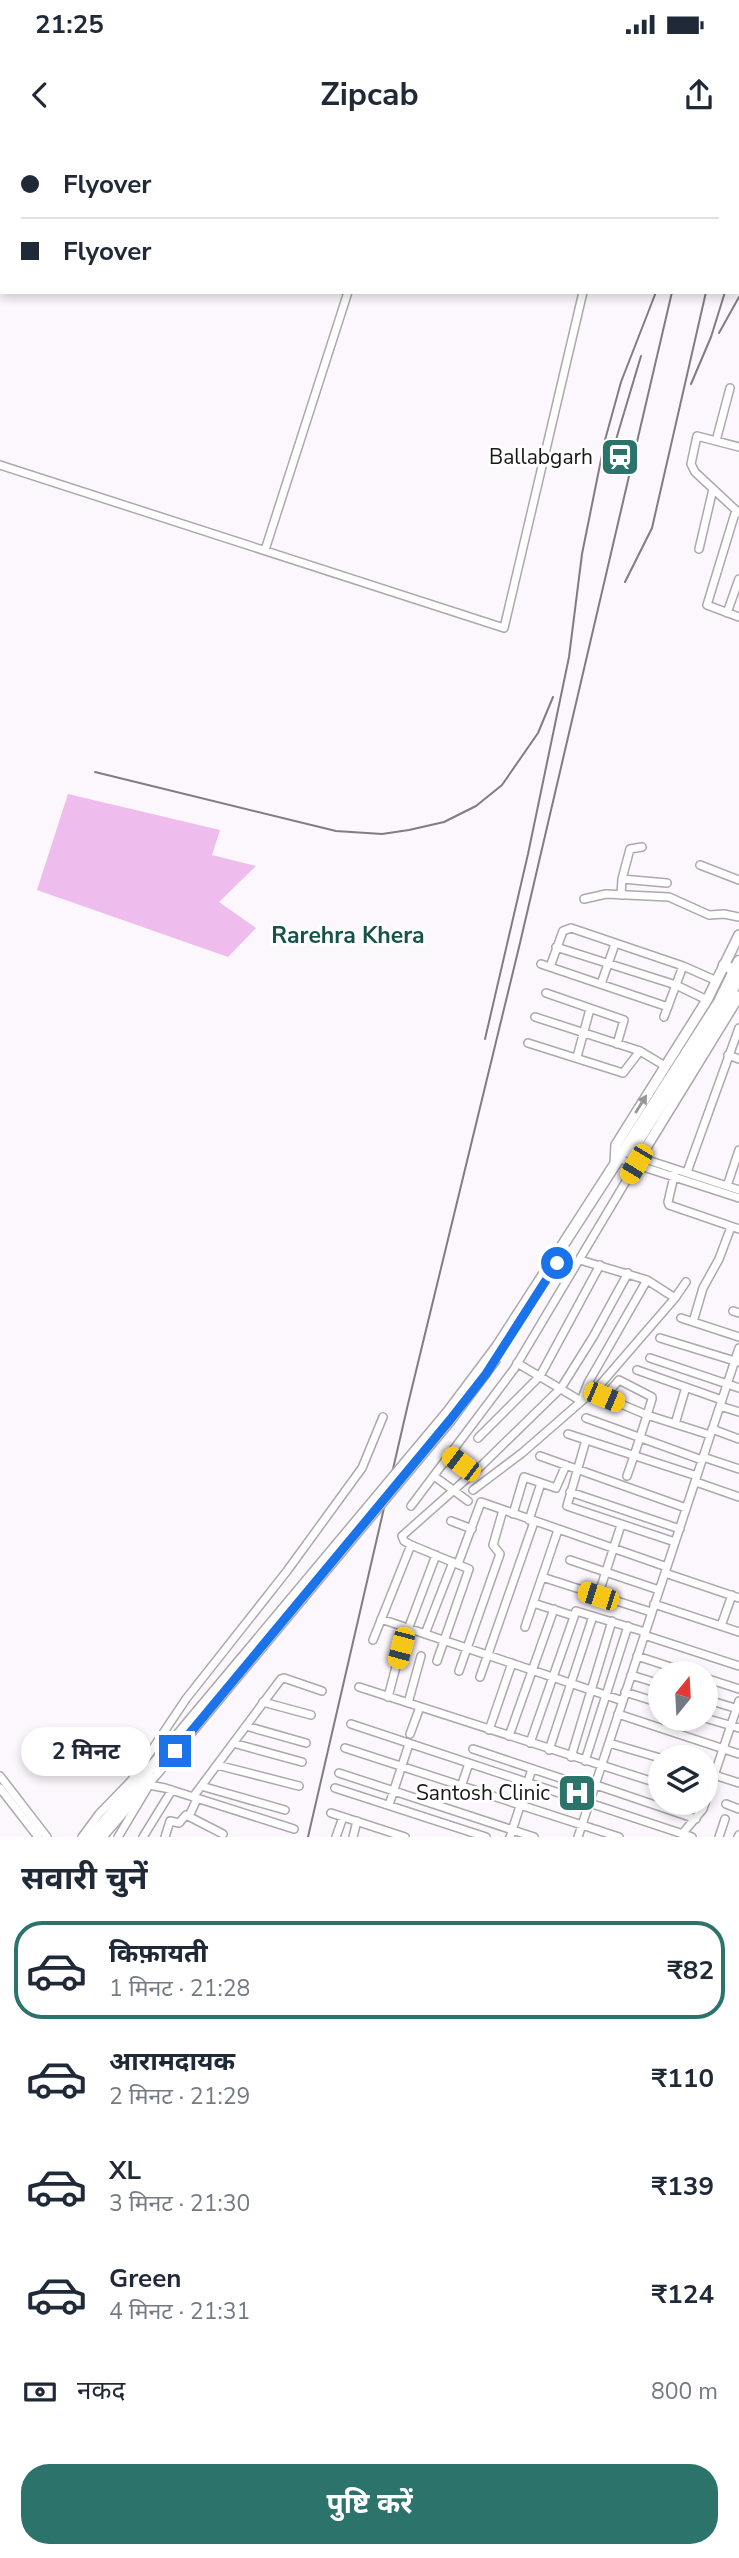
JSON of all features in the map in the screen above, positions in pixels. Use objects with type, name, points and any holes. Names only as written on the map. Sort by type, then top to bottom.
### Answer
[{"type":"highway","points":[[101,1837],[486,1374],[719,1022],[734,968]]},
{"type":"highway","points":[[625,1162],[719,1002],[734,968]]},
{"type":"highway","points":[[91,1837],[152,1776]]},
{"type":"main road","points":[[739,935],[734,968],[717,981],[615,1145],[625,1162],[647,1146],[719,1022],[735,1014],[739,996]]},
{"type":"street","points":[[265,550],[347,294]]},
{"type":"street","points":[[0,465],[504,628],[583,294]]},
{"type":"street","points":[[716,441],[730,388]]},
{"type":"street","points":[[738,446],[697,436],[691,464],[695,472],[737,511],[708,602],[709,607],[739,617]]},
{"type":"street","points":[[699,549],[713,489]]},
{"type":"street","points":[[727,613],[739,579]]},
{"type":"street","points":[[621,895],[630,849],[642,847]]},
{"type":"street","points":[[700,865],[739,880]]},
{"type":"street","points":[[622,879],[667,883]]},
{"type":"street","points":[[648,897],[649,881]]},
{"type":"street","points":[[584,899],[606,894],[669,897],[709,915],[739,917]]},
{"type":"street","points":[[550,967],[563,931],[568,928],[683,966],[717,981]]},
{"type":"street","points":[[601,984],[615,944]]},
{"type":"street","points":[[556,947],[676,985],[707,1000]]},
{"type":"street","points":[[541,964],[668,1007]]},
{"type":"street","points":[[664,1017],[683,966]]},
{"type":"street","points":[[546,993],[624,1020],[617,1044]]},
{"type":"street","points":[[577,1056],[590,1009]]},
{"type":"street","points":[[535,1017],[640,1051],[665,1066]]},
{"type":"street","points":[[687,1172],[739,1028]]},
{"type":"street","points":[[528,1042],[623,1073],[640,1051]]},
{"type":"street","points":[[728,1055],[739,1059]]},
{"type":"street","points":[[727,1186],[739,1152]]},
{"type":"street","points":[[411,1506],[517,1363],[580,1260],[625,1162],[675,1172],[739,1198]]},
{"type":"street","points":[[675,1172],[687,1172],[739,1190]]},
{"type":"street","points":[[675,1172],[669,1205],[735,1228],[703,1288],[693,1322]]},
{"type":"street","points":[[580,1260],[647,1280],[675,1297]]},
{"type":"street","points":[[478,1438],[540,1376],[600,1265]]},
{"type":"street","points":[[437,1661],[469,1570],[411,1545],[402,1539],[404,1533],[473,1473],[561,1388],[628,1273]]},
{"type":"street","points":[[581,1401],[588,1382],[647,1280]]},
{"type":"street","points":[[473,1490],[522,1453],[599,1386],[686,1282]]},
{"type":"street","points":[[681,1318],[739,1336]]},
{"type":"street","points":[[660,1338],[737,1362]]},
{"type":"street","points":[[578,1837],[652,1608],[727,1384],[737,1362],[739,1348]]},
{"type":"street","points":[[650,1358],[739,1388]]},
{"type":"street","points":[[517,1363],[581,1401]]},
{"type":"street","points":[[637,1370],[686,1387],[739,1412]]},
{"type":"street","points":[[627,1476],[639,1437],[647,1415],[652,1399],[651,1396],[619,1380],[604,1397],[647,1415],[675,1424],[739,1439]]},
{"type":"street","points":[[675,1424],[686,1387]]},
{"type":"street","points":[[82,1837],[99,1814],[131,1781],[186,1699],[287,1571],[362,1468],[383,1417]]},
{"type":"street","points":[[586,1419],[739,1469]]},
{"type":"street","points":[[568,1434],[634,1456],[739,1497]]},
{"type":"street","points":[[586,1440],[566,1503],[568,1507],[675,1542]]},
{"type":"street","points":[[450,1456],[473,1473]]},
{"type":"street","points":[[540,1456],[686,1508]]},
{"type":"street","points":[[513,1514],[523,1479],[557,1488],[566,1465]]},
{"type":"street","points":[[434,1476],[468,1501]]},
{"type":"street","points":[[480,1677],[541,1483]]},
{"type":"street","points":[[570,1492],[680,1529]]},
{"type":"street","points":[[425,1634],[472,1529],[481,1502],[614,1549],[735,1597],[721,1626]]},
{"type":"street","points":[[459,1671],[500,1553],[493,1545],[503,1510]]},
{"type":"street","points":[[451,1521],[472,1529]]},
{"type":"street","points":[[598,1596],[621,1525]]},
{"type":"street","points":[[525,1627],[558,1530]]},
{"type":"street","points":[[373,1640],[411,1545]]},
{"type":"street","points":[[388,1697],[408,1628],[436,1555]]},
{"type":"street","points":[[570,1560],[659,1590]]},
{"type":"street","points":[[542,1577],[598,1596],[739,1632]]},
{"type":"street","points":[[533,1603],[573,1616]]},
{"type":"street","points":[[509,1737],[554,1609]]},
{"type":"street","points":[[530,1743],[576,1611],[628,1626],[644,1634],[739,1666]]},
{"type":"street","points":[[549,1749],[593,1615]]},
{"type":"street","points":[[381,1619],[606,1695],[648,1701]]},
{"type":"street","points":[[570,1757],[612,1621]]},
{"type":"street","points":[[585,1761],[628,1626]]},
{"type":"street","points":[[408,1703],[421,1656]]},
{"type":"street","points":[[637,1656],[652,1661]]},
{"type":"street","points":[[489,1730],[512,1663]]},
{"type":"street","points":[[631,1675],[648,1680]]},
{"type":"street","points":[[189,1816],[201,1786],[282,1678],[322,1691]]},
{"type":"street","points":[[718,1682],[739,1689]]},
{"type":"street","points":[[359,1687],[648,1781]]},
{"type":"street","points":[[263,1702],[311,1715]]},
{"type":"street","points":[[718,1702],[738,1706],[735,1727],[718,1765]]},
{"type":"street","points":[[410,1734],[420,1707]]},
{"type":"street","points":[[618,1714],[739,1754]]},
{"type":"street","points":[[718,1722],[735,1727]]},
{"type":"street","points":[[351,1724],[692,1837]]},
{"type":"street","points":[[246,1726],[306,1743]]},
{"type":"street","points":[[233,1743],[302,1762]]},
{"type":"street","points":[[609,1743],[648,1754]]},
{"type":"street","points":[[388,1805],[409,1744]]},
{"type":"street","points":[[345,1748],[619,1837]]},
{"type":"street","points":[[473,1749],[574,1783],[572,1797]]},
{"type":"street","points":[[461,1787],[469,1763]]},
{"type":"street","points":[[217,1765],[299,1786]]},
{"type":"street","points":[[511,1833],[532,1769]]},
{"type":"street","points":[[339,1773],[511,1833],[534,1837]]},
{"type":"street","points":[[0,1776],[47,1837]]},
{"type":"street","points":[[118,1837],[152,1776],[172,1790],[294,1829]]},
{"type":"street","points":[[718,1776],[739,1783]]},
{"type":"street","points":[[596,1785],[696,1819]]},
{"type":"street","points":[[201,1786],[285,1810]]},
{"type":"street","points":[[0,1788],[38,1837]]},
{"type":"street","points":[[335,1788],[486,1837]]},
{"type":"street","points":[[143,1837],[172,1790]]},
{"type":"street","points":[[726,1804],[739,1809]]},
{"type":"street","points":[[331,1813],[357,1821],[379,1833],[403,1837]]},
{"type":"street","points":[[165,1837],[170,1821],[179,1823],[184,1815],[223,1834]]},
{"type":"street","points":[[682,1834],[698,1815]]},
{"type":"street","points":[[336,1837],[343,1817]]},
{"type":"street","points":[[719,1837],[725,1819]]},
{"type":"street","points":[[353,1837],[357,1821]]},
{"type":"shaded area","points":[[68,794],[220,830],[212,855],[256,866],[219,902],[256,928],[228,957],[37,890]]},
{"type":"railway","points":[[485,1039],[528,854],[569,657],[582,554],[605,440],[621,382],[655,294]]},
{"type":"railway","points":[[308,1837],[672,294]]},
{"type":"railway","points":[[625,582],[652,528],[706,294]]},
{"type":"railway","points":[[691,384],[711,337],[724,294]]},
{"type":"railway","points":[[719,333],[739,297]]},
{"type":"railway","points":[[615,443],[641,356]]},
{"type":"railway","points":[[95,772],[336,831],[382,834],[409,830],[444,822],[476,806],[502,785],[538,733],[553,697]]},
{"type":"place","name":"Ballabgarh","points":[[620,457]]},
{"type":"place","name":"Santosh Clinic","points":[[577,1793]]},
{"type":"district","name":"Rarehra Khera","points":[[348,935]]},
{"type":"route","points":[[175,1751],[450,1420],[486,1374],[557,1263]]}]
